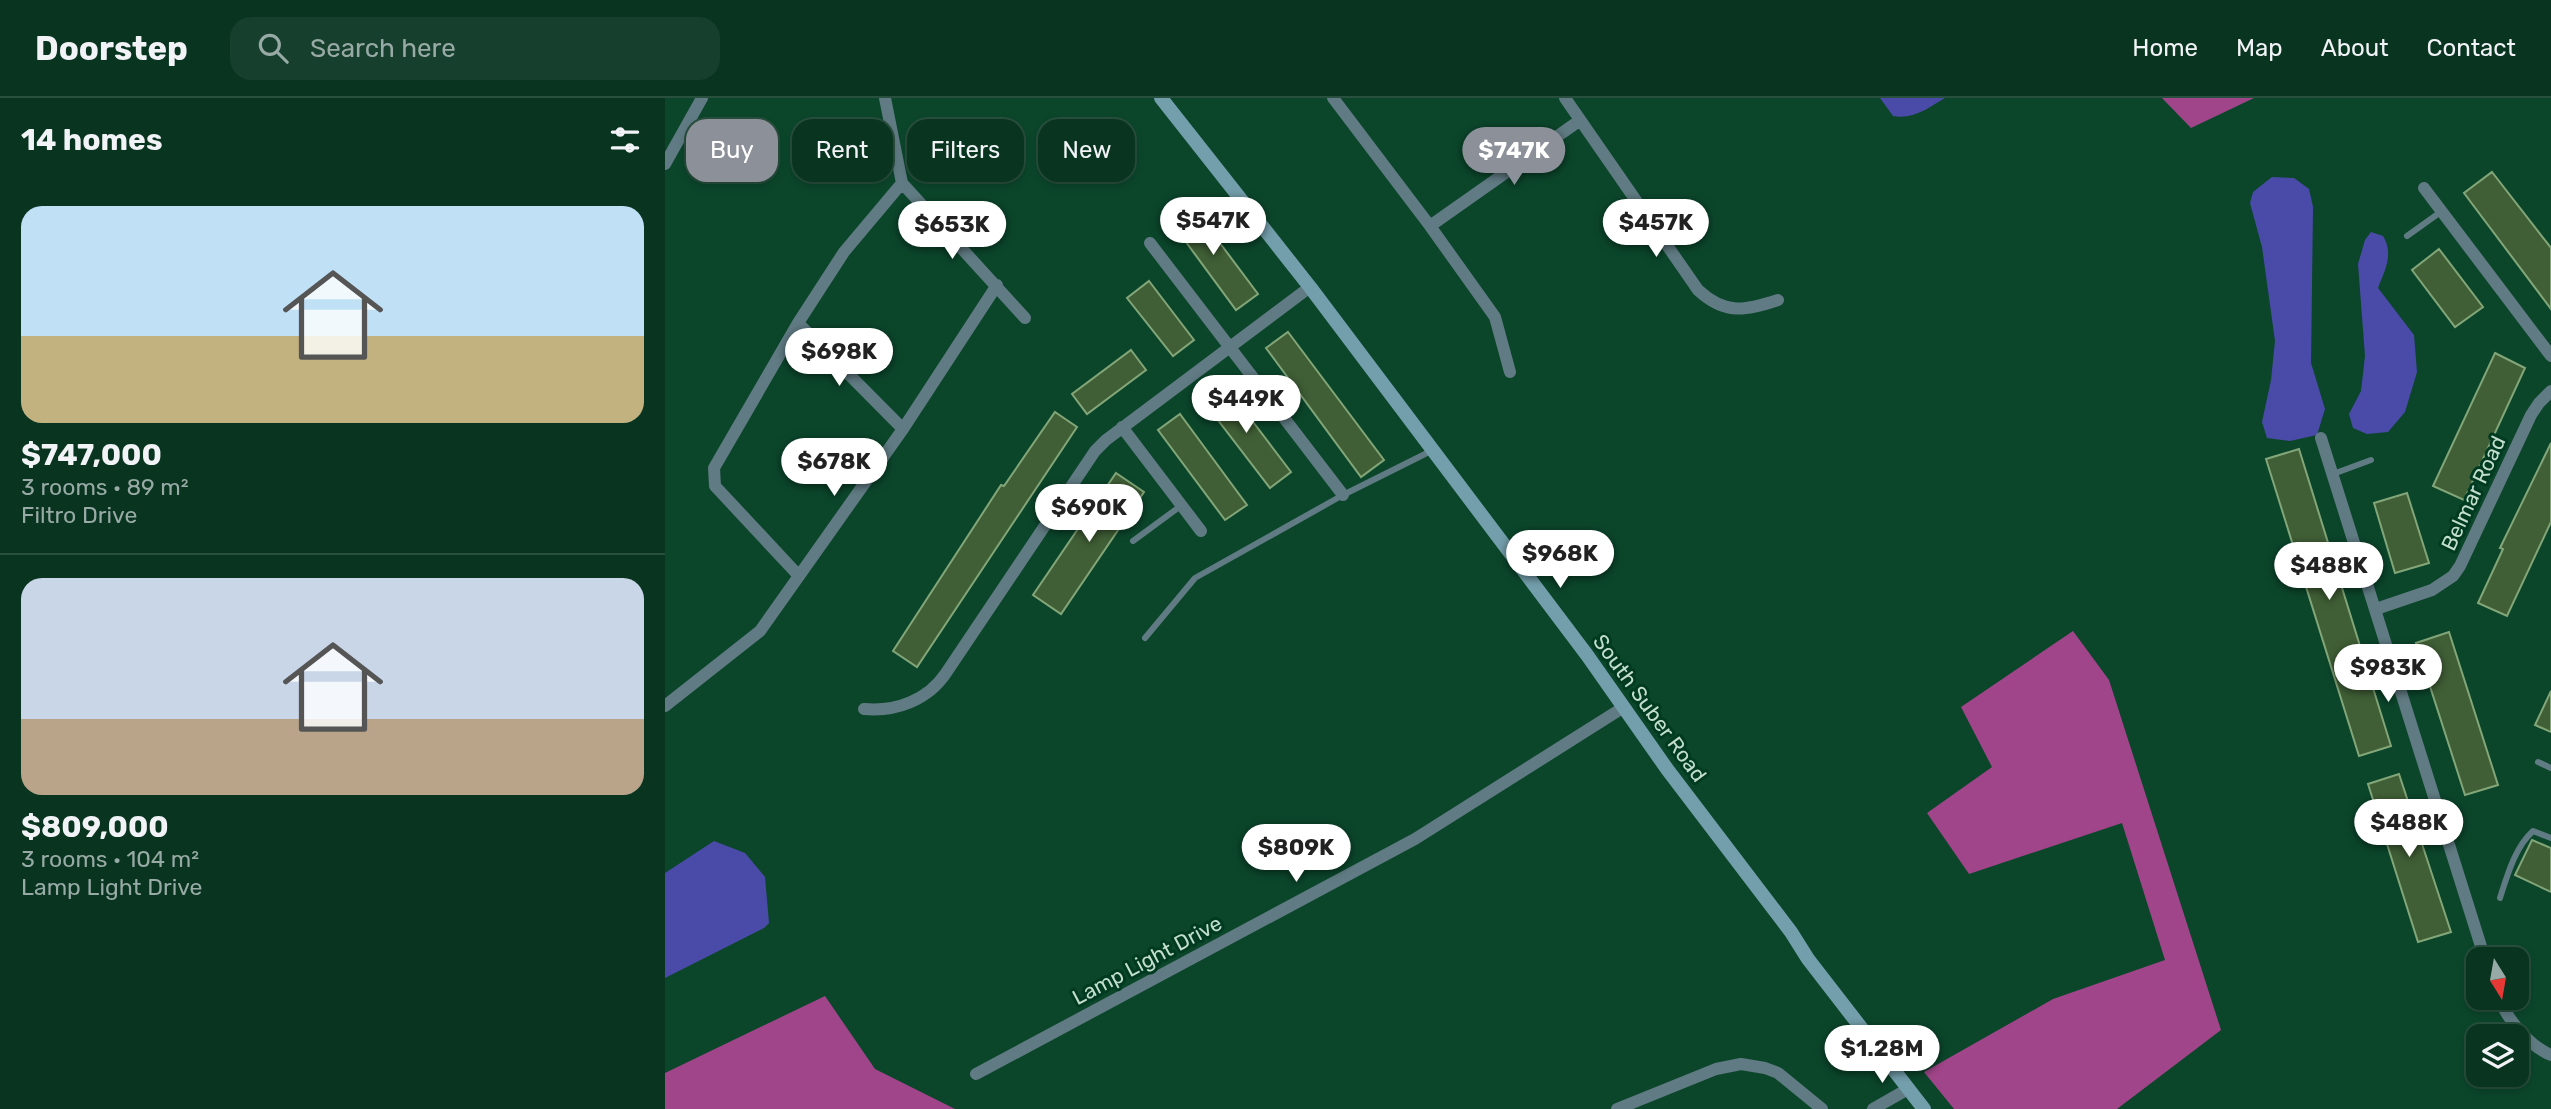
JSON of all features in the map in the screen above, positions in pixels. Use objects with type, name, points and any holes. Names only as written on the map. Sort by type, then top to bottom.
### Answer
[{"type":"street","points":[[665,164],[702,98]]},
{"type":"street","points":[[885,98],[902,183],[1025,318]]},
{"type":"street","name":"South Suber Road","points":[[1161,98],[1310,287],[1624,707],[1808,959],[1924,1109]]},
{"type":"street","points":[[1333,98],[1495,317],[1510,372]]},
{"type":"street","points":[[1565,98],[1698,290],[1711,302],[1726,308],[1743,309],[1778,300]]},
{"type":"street","points":[[1430,226],[1579,121]]},
{"type":"street","points":[[799,576],[715,486],[713,477],[716,460],[844,252],[902,183]]},
{"type":"street","points":[[2424,188],[2551,356]]},
{"type":"street","points":[[1150,243],[1343,495]]},
{"type":"street","points":[[665,706],[760,631],[903,429],[997,285]]},
{"type":"street","points":[[864,709],[884,711],[914,701],[940,683],[1095,451],[1122,427],[1310,287]]},
{"type":"street","points":[[798,323],[903,429]]},
{"type":"street","name":"Belmar Road","points":[[2376,609],[2432,590],[2453,576],[2468,552],[2531,415],[2551,391]]},
{"type":"street","points":[[1122,427],[1201,531]]},
{"type":"street","points":[[2321,438],[2481,947]]},
{"type":"street","name":"Lamp Light Drive","points":[[976,1074],[1415,839],[1624,707]]},
{"type":"street","points":[[2505,1010],[2520,1031],[2551,1055]]},
{"type":"street","points":[[1617,1109],[1716,1069],[1741,1064],[1778,1073],[1822,1109]]},
{"type":"street","points":[[1873,1109],[1908,1089]]},
{"type":"lane","points":[[2407,236],[2442,211]]},
{"type":"lane","points":[[1145,638],[1195,578],[1343,495],[1433,450]]},
{"type":"lane","points":[[2332,474],[2371,460]]},
{"type":"lane","points":[[1133,541],[1182,505]]},
{"type":"lane","points":[[2537,762],[2551,768]]},
{"type":"lane","points":[[2500,898],[2507,875],[2526,838],[2533,831],[2551,838]]},
{"type":"shaded area","points":[[1880,98],[1945,98],[1920,112],[1900,117],[1893,116]]},
{"type":"shaded area","points":[[2162,98],[2254,98],[2191,128]]},
{"type":"shaded area","points":[[2272,177],[2294,178],[2309,189],[2313,207],[2311,363],[2325,409],[2317,435],[2290,441],[2267,438],[2262,422],[2271,380],[2275,341],[2262,247],[2250,203],[2253,192]]},
{"type":"shaded area","points":[[2371,232],[2383,236],[2388,249],[2387,262],[2378,288],[2414,335],[2417,372],[2405,412],[2388,432],[2367,434],[2353,428],[2349,414],[2361,391],[2365,356],[2358,264],[2365,240]]},
{"type":"shaded area","points":[[2073,631],[2109,680],[2221,1030],[2117,1109],[1954,1109],[1924,1072],[2053,999],[2165,960],[2122,823],[1969,874],[1927,813],[1992,767],[1961,707]]},
{"type":"shaded area","points":[[714,841],[745,853],[765,877],[769,923],[665,978],[665,873]]},
{"type":"shaded area","points":[[825,996],[875,1069],[955,1109],[665,1109],[665,1073]]},
{"type":"building","points":[[2492,172],[2551,248],[2551,309],[2464,193]]},
{"type":"building","points":[[1190,203],[1258,294],[1236,310],[1169,219]]},
{"type":"building","points":[[2439,249],[2483,307],[2455,327],[2412,270]]},
{"type":"building","points":[[1149,281],[1194,340],[1173,356],[1127,298]]},
{"type":"building","points":[[1288,332],[1384,460],[1361,477],[1266,348]]},
{"type":"building","points":[[1131,350],[1146,370],[1087,414],[1072,394]]},
{"type":"building","points":[[2495,353],[2525,368],[2464,500],[2433,486]]},
{"type":"building","points":[[1222,381],[1291,472],[1270,488],[1201,398]]},
{"type":"building","points":[[1055,412],[1077,427],[917,667],[893,651],[1001,485],[1004,486]]},
{"type":"building","points":[[1180,414],[1247,505],[1225,520],[1158,430]]},
{"type":"building","points":[[2551,443],[2551,522],[2507,616],[2478,603],[2503,549],[2500,548]]},
{"type":"building","points":[[2299,449],[2391,746],[2359,756],[2266,459]]},
{"type":"building","points":[[1116,473],[1144,492],[1061,614],[1033,595]]},
{"type":"building","points":[[2407,493],[2429,563],[2395,573],[2374,503]]},
{"type":"building","points":[[2449,632],[2498,785],[2465,795],[2416,643]]},
{"type":"building","points":[[2551,691],[2551,732],[2535,725]]},
{"type":"building","points":[[2399,774],[2451,932],[2418,942],[2368,784]]},
{"type":"building","points":[[2532,840],[2551,848],[2551,892],[2515,875]]}]
